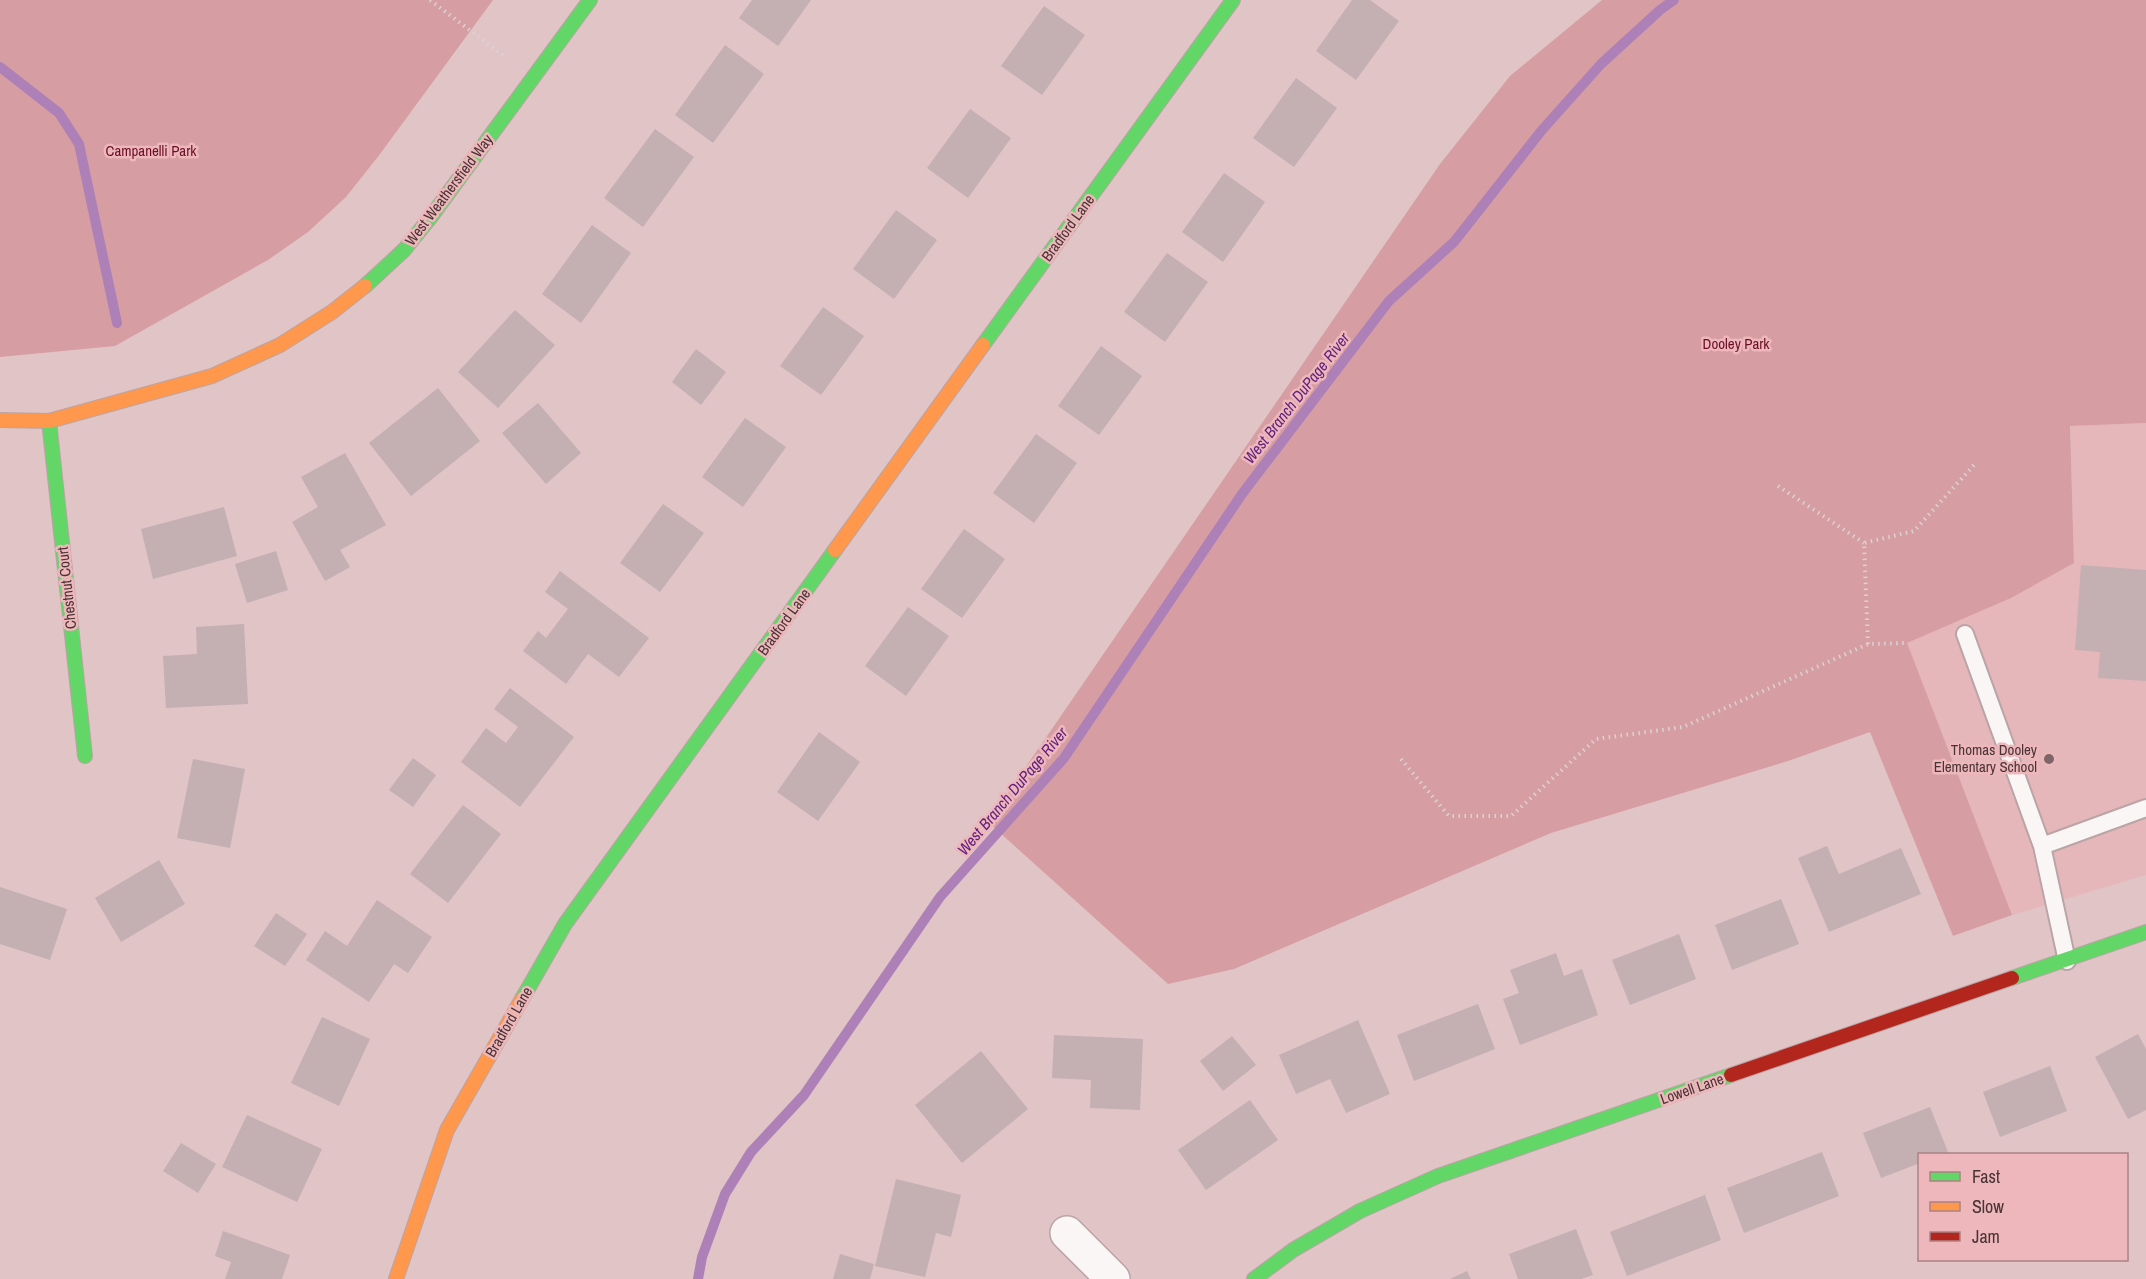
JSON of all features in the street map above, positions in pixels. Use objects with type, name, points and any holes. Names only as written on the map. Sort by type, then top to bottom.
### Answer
[{"type":"street","name":"West Weathersfield Way","points":[[0,420],[49,420],[212,376],[280,345],[332,312],[369,283],[404,250],[590,0]]},
{"type":"street","name":"Bradford Lane","points":[[396,1279],[447,1130],[565,924],[1233,0]]},
{"type":"street","name":"Chestnut Court","points":[[49,420],[85,756]]},
{"type":"street","name":"Lowell Lane","points":[[1254,1279],[1293,1250],[1360,1211],[1438,1176],[2146,932]]},
{"type":"street","points":[[1067,1233],[1113,1279]]},
{"type":"lane","points":[[1965,634],[2042,846],[2067,961]]},
{"type":"lane","points":[[2042,846],[2146,808]]},
{"type":"path","points":[[430,0],[511,61]]},
{"type":"path","points":[[1778,486],[1864,543],[1914,531],[1974,465]]},
{"type":"path","points":[[1864,543],[1868,644]]},
{"type":"path","points":[[1401,759],[1449,816],[1511,816],[1596,739],[1683,727],[1868,644],[1906,643]]},
{"type":"shaded area","name":"Thomas Dooley Elementary School","points":[[2146,423],[2146,875],[2012,915],[1906,643],[2003,601],[2074,563],[2070,426]]},
{"type":"green space","name":"Campanelli Park","points":[[0,0],[493,0],[346,197],[308,232],[268,260],[115,346],[0,357]]},
{"type":"green space","name":"Dooley Park","points":[[1602,0],[2146,0],[2146,423],[2070,426],[2074,563],[2011,598],[1907,643],[2012,915],[1953,936],[1870,732],[1788,761],[1551,833],[1234,969],[1168,984],[988,822],[1440,164],[1510,76]]},
{"type":"building","points":[[752,0],[811,0],[778,46],[739,18]]},
{"type":"building","points":[[1352,0],[1370,0],[1399,21],[1356,80],[1316,51]]},
{"type":"building","points":[[1044,6],[1085,35],[1042,95],[1001,66]]},
{"type":"building","points":[[725,45],[764,74],[713,143],[675,115]]},
{"type":"building","points":[[1296,78],[1337,108],[1294,167],[1253,138]]},
{"type":"building","points":[[970,109],[1011,138],[968,198],[927,168]]},
{"type":"building","points":[[655,129],[694,157],[643,227],[604,198]]},
{"type":"building","points":[[1224,173],[1265,202],[1223,262],[1182,232]]},
{"type":"building","points":[[896,210],[937,240],[894,299],[853,269]]},
{"type":"building","points":[[592,225],[631,253],[581,323],[542,294]]},
{"type":"building","points":[[1167,253],[1208,282],[1165,342],[1124,312]]},
{"type":"building","points":[[823,307],[864,336],[821,395],[780,366]]},
{"type":"building","points":[[515,310],[555,345],[498,408],[458,372]]},
{"type":"building","points":[[1101,346],[1142,376],[1099,435],[1058,406]]},
{"type":"building","points":[[696,349],[726,372],[701,405],[672,382]]},
{"type":"building","points":[[438,388],[480,441],[411,496],[369,443]]},
{"type":"building","points":[[538,403],[581,453],[546,484],[502,433]]},
{"type":"building","points":[[745,418],[786,447],[743,507],[702,477]]},
{"type":"building","points":[[1036,434],[1077,463],[1034,523],[993,493]]},
{"type":"building","points":[[345,453],[386,525],[340,550],[350,567],[325,581],[292,522],[318,507],[301,477]]},
{"type":"building","points":[[663,504],[704,533],[660,592],[620,563]]},
{"type":"building","points":[[224,507],[237,556],[153,579],[141,529]]},
{"type":"building","points":[[964,529],[1005,559],[962,618],[921,589]]},
{"type":"building","points":[[276,551],[288,590],[247,603],[235,564]]},
{"type":"building","points":[[2081,565],[2146,570],[2146,681],[2098,678],[2100,652],[2075,650]]},
{"type":"building","points":[[560,571],[649,638],[619,677],[588,654],[566,684],[523,651],[538,631],[546,638],[568,609],[545,592]]},
{"type":"building","points":[[908,607],[949,636],[906,696],[865,666]]},
{"type":"building","points":[[244,624],[248,704],[166,708],[163,656],[197,654],[196,627]]},
{"type":"building","points":[[510,688],[574,737],[520,807],[461,762],[486,728],[506,743],[518,727],[494,709]]},
{"type":"building","points":[[819,732],[860,762],[818,821],[777,792]]},
{"type":"building","points":[[413,758],[436,775],[413,807],[389,790]]},
{"type":"building","points":[[193,759],[245,769],[230,848],[177,838]]},
{"type":"building","points":[[463,805],[501,834],[448,903],[410,874]]},
{"type":"building","points":[[1827,846],[1839,874],[1901,848],[1921,894],[1829,932],[1798,858]]},
{"type":"building","points":[[159,860],[185,904],[121,942],[95,898]]},
{"type":"building","points":[[0,887],[67,909],[50,960],[0,944]]},
{"type":"building","points":[[1781,899],[1799,944],[1732,970],[1715,925]]},
{"type":"building","points":[[377,900],[432,937],[408,973],[394,964],[369,1002],[306,960],[325,931],[347,946]]},
{"type":"building","points":[[276,913],[307,934],[285,966],[254,946]]},
{"type":"building","points":[[1679,934],[1696,979],[1630,1005],[1612,960]]},
{"type":"building","points":[[1556,953],[1564,976],[1582,969],[1598,1015],[1520,1045],[1503,999],[1519,993],[1510,970]]},
{"type":"building","points":[[1478,1004],[1495,1049],[1414,1081],[1397,1035]]},
{"type":"building","points":[[322,1017],[370,1039],[339,1106],[291,1083]]},
{"type":"building","points":[[1358,1020],[1390,1094],[1346,1113],[1330,1079],[1296,1094],[1279,1055]]},
{"type":"building","points":[[2138,1034],[2146,1049],[2146,1110],[2128,1119],[2095,1057]]},
{"type":"building","points":[[1054,1035],[1143,1039],[1140,1110],[1090,1108],[1091,1080],[1052,1078]]},
{"type":"building","points":[[1232,1036],[1256,1065],[1223,1091],[1200,1061]]},
{"type":"building","points":[[981,1051],[1028,1109],[962,1163],[915,1105]]},
{"type":"building","points":[[2050,1066],[2067,1111],[2000,1137],[1983,1092]]},
{"type":"building","points":[[1250,1100],[1278,1140],[1206,1190],[1178,1150]]},
{"type":"building","points":[[1930,1107],[1948,1152],[1918,1153],[1918,1164],[1881,1178],[1863,1133]]},
{"type":"building","points":[[247,1115],[322,1149],[297,1202],[222,1167]]},
{"type":"building","points":[[181,1143],[216,1164],[198,1193],[163,1171]]},
{"type":"building","points":[[1822,1152],[1839,1196],[1744,1233],[1727,1188]]},
{"type":"building","points":[[896,1179],[961,1195],[951,1237],[936,1233],[925,1277],[875,1266]]},
{"type":"building","points":[[1705,1195],[1721,1240],[1627,1276],[1610,1232]]},
{"type":"building","points":[[1576,1229],[1593,1275],[1581,1279],[1518,1279],[1509,1254]]},
{"type":"building","points":[[223,1231],[290,1255],[282,1279],[225,1279],[231,1262],[215,1256]]},
{"type":"building","points":[[840,1254],[874,1264],[870,1279],[833,1279]]},
{"type":"building","points":[[1467,1271],[1471,1279],[1450,1279]]},
{"type":"waterway","name":"West Branch DuPage River","points":[[698,1279],[702,1257],[725,1194],[751,1152],[804,1095],[940,897],[1064,758],[1242,494],[1389,301],[1454,242],[1542,130],[1601,64],[1674,0]]},
{"type":"waterway","points":[[0,67],[59,113],[79,144],[117,323]]},
{"type":"traffic: fast","points":[[365,286],[404,250],[430,218],[590,0]]},
{"type":"traffic: fast","points":[[983,345],[1233,0]]},
{"type":"traffic: fast","points":[[49,421],[85,756]]},
{"type":"traffic: fast","points":[[522,999],[565,924],[835,550]]},
{"type":"traffic: fast","points":[[2012,978],[2146,932]]},
{"type":"traffic: fast","points":[[1254,1279],[1293,1250],[1360,1211],[1438,1176],[1731,1075]]},
{"type":"traffic: slow","points":[[0,420],[49,421],[212,376],[280,345],[332,312],[365,286]]},
{"type":"traffic: slow","points":[[835,550],[983,345]]},
{"type":"traffic: slow","points":[[396,1279],[447,1130],[522,999]]},
{"type":"traffic: jam","points":[[1731,1075],[2012,978]]},
{"type":"place","name":"Thomas Dooley Elementary School","points":[[2049,759]]}]
